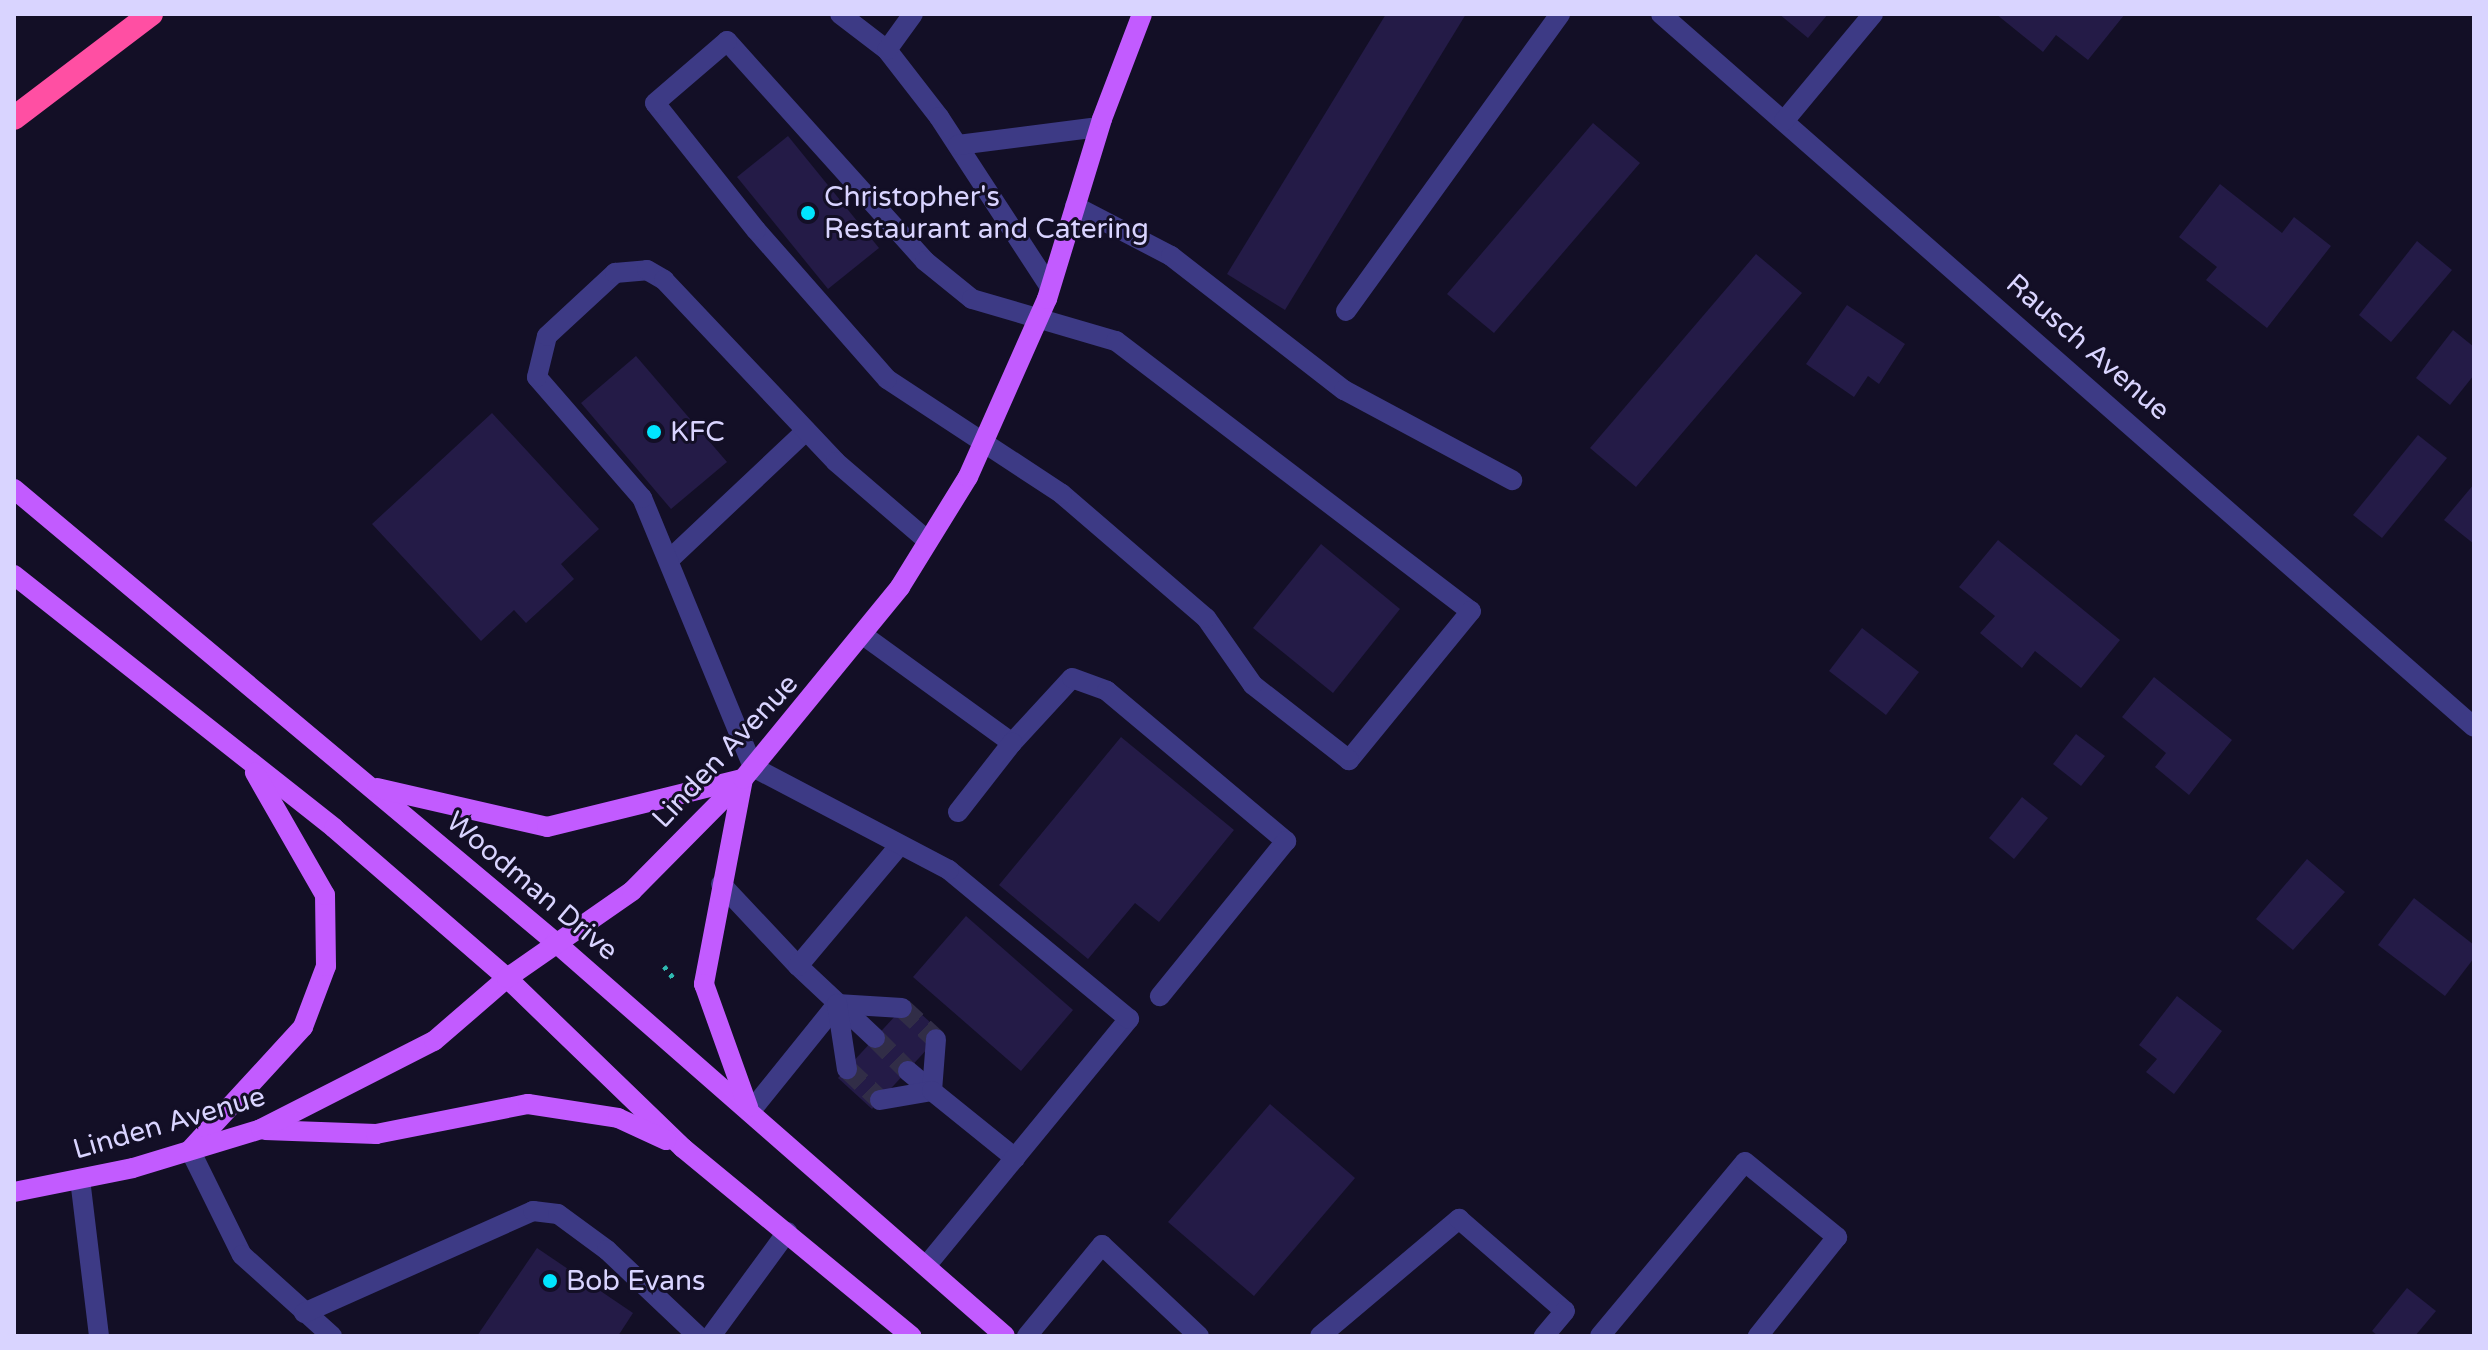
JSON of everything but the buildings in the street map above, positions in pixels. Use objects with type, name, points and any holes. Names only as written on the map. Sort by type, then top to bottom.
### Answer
[{"type":"highway","points":[[14,118],[151,14]]},
{"type":"main road","name":"Linden Avenue","points":[[14,1192],[80,1179],[261,1129],[434,1041],[507,978],[632,891],[748,773],[863,635],[928,541],[982,448],[1038,322],[1099,127],[1142,14]]},
{"type":"main road","name":"Woodman Drive","points":[[14,489],[555,942],[1005,1336]]},
{"type":"main road","points":[[14,575],[249,762],[507,978],[683,1148],[911,1336]]},
{"type":"main road","points":[[190,1150],[303,1027],[326,966],[325,895],[249,762]]},
{"type":"main road","points":[[370,786],[547,827],[748,773],[721,884],[704,984],[750,1112]]},
{"type":"main road","points":[[261,1129],[376,1134],[528,1104],[618,1118],[683,1148]]},
{"type":"street","points":[[840,14],[887,50],[958,145],[1050,287]]},
{"type":"street","points":[[887,50],[913,14]]},
{"type":"street","points":[[1346,311],[1560,14]]},
{"type":"street","name":"Rausch Avenue","points":[[1661,14],[2474,727]]},
{"type":"street","points":[[1784,121],[1873,14]]},
{"type":"street","points":[[727,41],[925,261],[972,299],[1038,322],[1116,341],[1471,611],[1349,760],[1253,685],[1206,618],[1074,504],[982,448],[887,379],[655,103],[727,41]]},
{"type":"street","points":[[958,145],[1099,127]]},
{"type":"street","points":[[1075,206],[1171,256],[1344,390],[1512,480]]},
{"type":"street","points":[[926,1266],[1129,1019],[949,870],[748,773],[670,559],[642,498],[537,377],[542,346],[566,318],[615,273],[647,270],[664,280],[806,431],[928,541]]},
{"type":"street","points":[[670,559],[806,431]]},
{"type":"street","points":[[863,635],[1012,743]]},
{"type":"street","points":[[958,812],[1012,743],[1072,678],[1107,691],[1286,841],[1160,996]]},
{"type":"street","points":[[798,966],[899,846]]},
{"type":"street","points":[[721,884],[798,966],[875,1038]]},
{"type":"street","points":[[750,1112],[837,1004]]},
{"type":"street","points":[[837,1004],[902,1008]]},
{"type":"street","points":[[837,1004],[847,1069]]},
{"type":"street","points":[[932,1091],[936,1039]]},
{"type":"street","points":[[908,1071],[1015,1158]]},
{"type":"street","points":[[880,1100],[932,1091]]},
{"type":"street","points":[[190,1150],[242,1255],[332,1336]]},
{"type":"street","points":[[1600,1336],[1745,1162],[1837,1237],[1758,1336]]},
{"type":"street","points":[[80,1179],[99,1336]]},
{"type":"street","points":[[304,1313],[533,1211],[558,1214],[607,1250],[698,1336]]},
{"type":"street","points":[[1320,1336],[1459,1219],[1565,1311],[1544,1336]]},
{"type":"street","points":[[711,1336],[787,1232]]},
{"type":"street","points":[[1027,1336],[1102,1245],[1199,1336]]},
{"type":"path","points":[[664,966],[675,980]]},
{"type":"tunnel","points":[[902,1008],[936,1039]]},
{"type":"tunnel","points":[[875,1038],[908,1071]]},
{"type":"tunnel","points":[[847,1069],[880,1100]]},
{"type":"place","name":"Christopher's Restaurant and Catering","points":[[808,213]]},
{"type":"place","name":"KFC","points":[[654,432]]},
{"type":"place","name":"Bob Evans","points":[[550,1281]]}]
